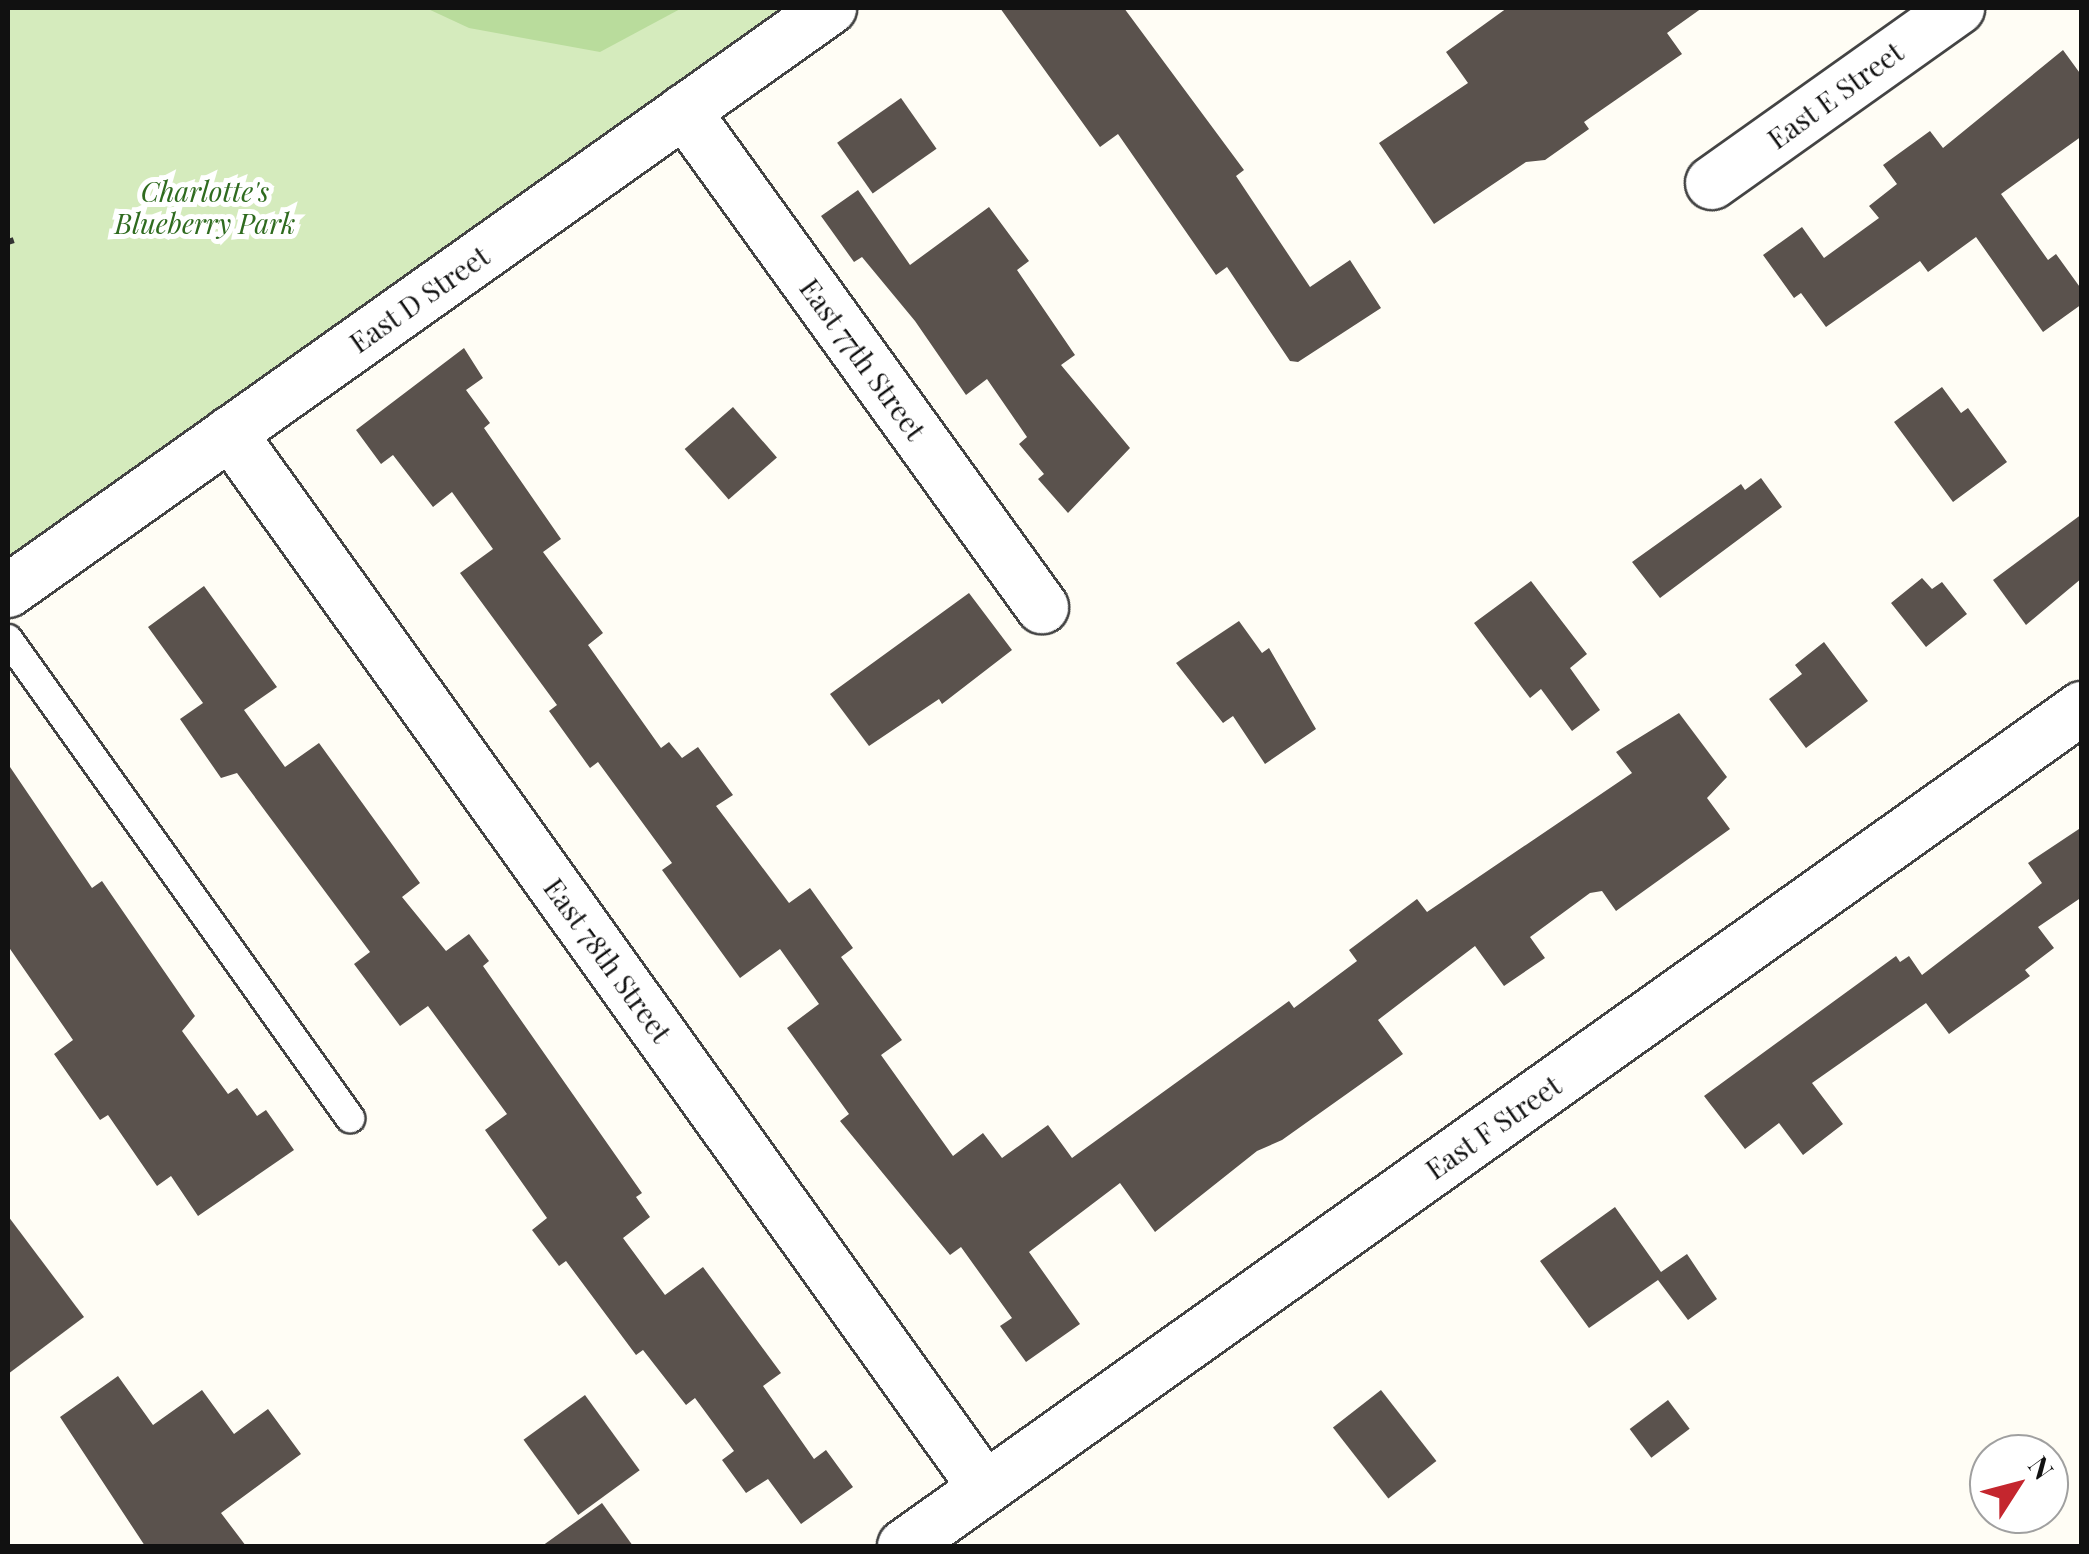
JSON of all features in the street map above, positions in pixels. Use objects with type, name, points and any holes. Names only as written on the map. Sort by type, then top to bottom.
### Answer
[{"type":"street","name":"East D Street","points":[[8,591],[830,8]]},
{"type":"street","name":"East E Street","points":[[1712,183],[1958,8]]},
{"type":"street","name":"East 77th Street","points":[[684,111],[1042,606]]},
{"type":"street","name":"East 78th Street","points":[[230,433],[985,1488]]},
{"type":"street","name":"East F Street","points":[[904,1546],[2082,708]]},
{"type":"lane","points":[[8,640],[350,1118]]},
{"type":"green space","name":"Charlotte's Blueberry Park","points":[[8,8],[830,8],[8,591]]},
{"type":"green space","points":[[426,8],[682,8],[600,52],[469,28]]},
{"type":"building","points":[[1000,8],[1124,8],[1244,170],[1236,176],[1310,287],[1350,260],[1381,308],[1298,362],[1290,361],[1227,267],[1216,275],[1118,134],[1100,147]]},
{"type":"building","points":[[1507,8],[1702,8],[1667,33],[1682,54],[1584,122],[1589,129],[1545,160],[1526,162],[1434,224],[1379,143],[1468,83],[1446,52]]},
{"type":"building","points":[[2063,50],[2082,76],[2082,136],[2001,194],[2048,260],[2056,254],[2082,290],[2082,304],[2043,332],[1976,237],[1928,272],[1920,261],[1826,327],[1801,293],[1794,298],[1763,255],[1802,227],[1824,258],[1879,218],[1869,206],[1897,184],[1883,165],[1930,131],[1943,148]]},
{"type":"building","points":[[901,98],[937,149],[873,194],[837,143]]},
{"type":"building","points":[[858,190],[910,265],[989,207],[1029,261],[1017,270],[1075,355],[1061,365],[1130,448],[1068,513],[1038,479],[1044,474],[1019,444],[1027,437],[987,379],[966,395],[915,321],[862,257],[854,262],[821,216]]},
{"type":"building","points":[[464,348],[483,378],[466,390],[490,423],[484,428],[561,539],[543,552],[603,633],[588,645],[661,748],[669,742],[682,758],[698,747],[733,795],[716,806],[789,903],[810,888],[853,948],[841,957],[902,1040],[881,1055],[953,1156],[983,1133],[1002,1158],[1048,1125],[1072,1158],[1289,1001],[1294,1008],[1357,961],[1349,950],[1417,899],[1427,912],[1632,773],[1616,752],[1679,713],[1727,777],[1707,798],[1730,829],[1616,911],[1602,891],[1590,893],[1530,937],[1545,958],[1504,986],[1475,946],[1378,1020],[1403,1054],[1282,1140],[1257,1151],[1155,1232],[1120,1183],[1029,1252],[1080,1324],[1026,1362],[1000,1326],[1012,1318],[961,1247],[950,1255],[840,1121],[849,1114],[787,1028],[819,1004],[780,949],[740,978],[662,870],[672,863],[598,762],[590,768],[549,711],[557,705],[460,573],[493,549],[452,492],[433,507],[393,455],[381,464],[356,430]]},
{"type":"building","points":[[1942,387],[1961,413],[1968,408],[2007,462],[1953,502],[1894,422]]},
{"type":"building","points":[[733,407],[777,458],[729,500],[685,449]]},
{"type":"building","points":[[1761,478],[1782,507],[1660,598],[1632,562],[1741,484],[1745,490]]},
{"type":"building","points":[[2082,514],[2082,578],[2026,625],[1993,580]]},
{"type":"building","points":[[1922,578],[1932,589],[1942,582],[1967,614],[1926,647],[1891,603]]},
{"type":"building","points":[[1531,581],[1587,654],[1570,668],[1600,710],[1572,731],[1541,689],[1530,698],[1474,623]]},
{"type":"building","points":[[204,586],[277,687],[244,710],[285,767],[319,743],[420,883],[402,897],[446,951],[469,934],[489,961],[483,966],[642,1193],[636,1197],[650,1217],[623,1238],[665,1295],[703,1267],[781,1373],[763,1386],[814,1459],[826,1450],[853,1487],[801,1524],[768,1479],[746,1493],[722,1460],[734,1451],[695,1398],[686,1405],[643,1350],[636,1355],[566,1261],[559,1266],[532,1230],[547,1218],[485,1130],[507,1114],[428,1006],[400,1026],[354,964],[370,952],[237,773],[221,778],[180,719],[203,703],[148,627]]},
{"type":"building","points":[[969,593],[1012,650],[942,704],[939,699],[869,746],[830,694]]},
{"type":"building","points":[[1239,621],[1262,653],[1269,648],[1316,729],[1265,764],[1233,716],[1223,723],[1176,663]]},
{"type":"building","points":[[1824,642],[1868,701],[1806,748],[1769,699],[1802,674],[1795,665]]},
{"type":"building","points":[[8,764],[92,888],[102,881],[195,1016],[182,1031],[228,1094],[237,1088],[257,1116],[266,1110],[294,1150],[198,1216],[171,1176],[157,1186],[108,1115],[100,1120],[54,1054],[73,1040],[8,946]]},
{"type":"building","points":[[2082,827],[2082,897],[2038,927],[2054,948],[2025,970],[2030,976],[1949,1034],[1926,1003],[1812,1083],[1843,1124],[1803,1155],[1779,1123],[1745,1149],[1704,1096],[1896,956],[1900,962],[1909,956],[1922,975],[2042,883],[2028,863]]},
{"type":"building","points":[[1615,1207],[1661,1272],[1687,1254],[1717,1299],[1688,1320],[1658,1280],[1589,1328],[1540,1261]]},
{"type":"building","points":[[8,1216],[84,1317],[8,1374]]},
{"type":"building","points":[[118,1376],[153,1425],[202,1390],[234,1434],[268,1409],[301,1454],[221,1513],[246,1546],[145,1546],[60,1417]]},
{"type":"building","points":[[1381,1390],[1436,1461],[1388,1498],[1333,1428]]},
{"type":"building","points":[[585,1395],[640,1470],[578,1515],[524,1440]]},
{"type":"building","points":[[1668,1400],[1690,1429],[1651,1458],[1630,1429]]},
{"type":"building","points":[[602,1503],[633,1546],[542,1546]]}]
